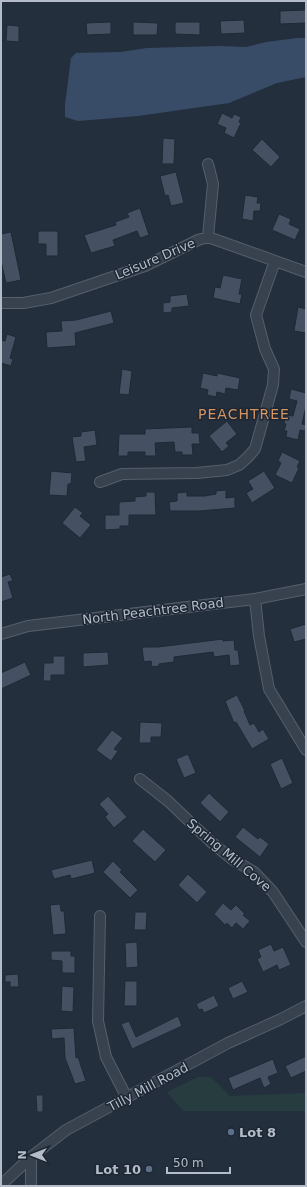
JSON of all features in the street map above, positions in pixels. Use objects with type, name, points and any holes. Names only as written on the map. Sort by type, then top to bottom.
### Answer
[{"type":"street","points":[[208,164],[213,184],[208,237]]},
{"type":"street","name":"Leisure Drive","points":[[1,303],[23,303],[51,298],[145,266],[198,240],[208,237],[306,272]]},
{"type":"street","points":[[100,482],[122,474],[197,473],[227,470],[239,465],[255,449],[274,385],[274,369],[266,349],[256,315],[275,262]]},
{"type":"street","name":"North Peachtree Road","points":[[1,634],[28,626],[255,599],[306,589]]},
{"type":"street","points":[[255,599],[259,636],[269,689],[306,750]]},
{"type":"street","name":"Spring Mill Cove","points":[[140,779],[168,801],[232,859],[254,872],[273,892],[306,942]]},
{"type":"street","points":[[100,916],[98,1021],[106,1057],[126,1098]]},
{"type":"street","name":"Tilly Mill Road","points":[[1,1185],[31,1157],[66,1130],[228,1043],[306,1006]]},
{"type":"street","points":[[31,1157],[31,1186]]},
{"type":"green space","points":[[198,1077],[211,1077],[230,1096],[306,1093],[306,1111],[183,1111],[167,1092]]},
{"type":"water","points":[[306,38],[306,77],[277,83],[229,103],[138,116],[78,121],[65,117],[65,105],[71,58],[76,53],[120,52],[147,48],[220,46],[246,47],[266,42]]},
{"type":"building","points":[[306,10],[306,23],[280,24],[280,11]]},
{"type":"building","points":[[244,20],[245,33],[221,34],[220,21]]},
{"type":"building","points":[[111,22],[111,34],[87,35],[86,23]]},
{"type":"building","points":[[133,22],[158,23],[157,35],[133,35]]},
{"type":"building","points":[[175,22],[200,22],[200,35],[175,34]]},
{"type":"building","points":[[7,25],[19,26],[19,42],[6,41]]},
{"type":"building","points":[[222,113],[232,118],[234,114],[241,117],[239,122],[241,123],[234,138],[224,133],[226,128],[217,124]]},
{"type":"building","points":[[163,138],[175,139],[174,164],[162,164]]},
{"type":"building","points":[[262,139],[280,157],[271,167],[252,150]]},
{"type":"building","points":[[176,172],[184,203],[171,206],[168,195],[165,196],[160,176]]},
{"type":"building","points":[[245,195],[258,197],[257,203],[261,203],[260,211],[254,211],[253,221],[242,219]]},
{"type":"building","points":[[140,208],[149,235],[140,238],[137,231],[113,240],[115,246],[91,253],[84,235],[116,225],[115,222],[129,217],[127,213]]},
{"type":"building","points":[[279,214],[291,219],[289,224],[300,229],[295,240],[272,230]]},
{"type":"building","points":[[38,231],[58,231],[58,256],[46,256],[46,244],[38,244]]},
{"type":"building","points":[[11,232],[21,280],[6,283],[1,261],[1,234]]},
{"type":"building","points":[[223,275],[242,279],[239,294],[242,294],[240,304],[213,298],[215,287],[220,288]]},
{"type":"building","points":[[187,294],[189,306],[172,308],[172,312],[163,313],[163,303],[170,302],[170,296]]},
{"type":"building","points":[[298,307],[306,309],[306,333],[294,331]]},
{"type":"building","points":[[111,311],[114,323],[75,333],[76,346],[47,348],[46,332],[62,331],[61,321],[76,320]]},
{"type":"building","points":[[7,334],[16,337],[10,358],[13,359],[11,366],[1,363],[1,340],[5,341]]},
{"type":"building","points":[[122,369],[132,371],[129,395],[119,394]]},
{"type":"building","points":[[203,373],[217,376],[217,373],[240,378],[238,390],[226,388],[225,394],[217,392],[216,397],[207,395],[208,390],[200,388]]},
{"type":"building","points":[[291,389],[306,393],[306,406],[302,424],[306,425],[305,431],[300,430],[298,440],[286,437],[287,431],[284,431],[286,424],[284,423],[285,415],[293,416],[297,401],[289,399]]},
{"type":"building","points":[[227,421],[237,434],[226,443],[229,446],[222,452],[209,436]]},
{"type":"building","points":[[192,427],[192,433],[199,433],[200,444],[192,444],[193,455],[182,455],[182,452],[175,452],[174,442],[155,443],[156,456],[145,456],[145,452],[128,452],[128,456],[118,456],[119,434],[145,434],[145,429]]},
{"type":"building","points":[[95,430],[97,445],[84,447],[86,461],[76,462],[72,437],[81,436],[81,432]]},
{"type":"building","points":[[282,452],[300,461],[297,467],[299,468],[292,483],[275,475],[281,463],[278,461]]},
{"type":"building","points":[[51,471],[72,473],[71,484],[68,484],[67,496],[49,495]]},
{"type":"building","points":[[264,471],[275,488],[252,503],[246,493],[253,489],[248,481]]},
{"type":"building","points":[[226,490],[226,498],[235,497],[235,508],[199,511],[170,511],[169,502],[177,501],[177,493],[187,492],[187,496],[205,496],[216,494],[216,491]]},
{"type":"building","points":[[146,492],[155,492],[156,515],[129,515],[129,526],[120,526],[120,529],[105,530],[105,515],[119,515],[119,502],[135,501],[135,497],[146,496]]},
{"type":"building","points":[[75,507],[83,513],[80,516],[91,525],[80,538],[62,523]]},
{"type":"building","points":[[10,574],[13,581],[8,582],[13,598],[1,602],[1,577]]},
{"type":"building","points":[[306,624],[306,639],[294,642],[290,629]]},
{"type":"building","points":[[223,639],[223,641],[234,640],[235,650],[238,650],[240,665],[230,666],[229,655],[214,657],[213,652],[174,657],[174,662],[159,664],[159,666],[152,667],[151,661],[144,662],[142,647],[158,647]]},
{"type":"building","points":[[108,652],[109,665],[83,667],[83,653]]},
{"type":"building","points":[[53,656],[65,656],[65,675],[51,675],[51,681],[43,681],[44,663],[53,663]]},
{"type":"building","points":[[25,662],[31,675],[1,689],[1,673]]},
{"type":"building","points":[[237,695],[250,725],[254,723],[259,732],[263,729],[269,739],[252,749],[236,722],[234,723],[225,701]]},
{"type":"building","points":[[140,722],[162,723],[161,737],[151,737],[151,743],[139,743]]},
{"type":"building","points":[[112,730],[123,738],[114,749],[118,751],[111,761],[96,750]]},
{"type":"building","points":[[188,754],[196,773],[184,778],[176,759]]},
{"type":"building","points":[[282,758],[293,783],[281,789],[270,764]]},
{"type":"building","points":[[209,793],[229,812],[220,822],[200,803]]},
{"type":"building","points":[[108,796],[127,817],[114,828],[105,817],[108,814],[99,804]]},
{"type":"building","points":[[243,827],[258,839],[260,837],[269,844],[260,857],[235,837]]},
{"type":"building","points":[[143,829],[166,850],[155,862],[132,841]]},
{"type":"building","points":[[92,860],[95,873],[71,879],[70,875],[54,879],[51,870]]},
{"type":"building","points":[[113,861],[122,870],[120,872],[138,890],[130,898],[103,872]]},
{"type":"building","points":[[188,874],[207,892],[197,903],[178,885]]},
{"type":"building","points":[[223,903],[231,910],[236,905],[245,914],[243,915],[250,921],[243,929],[236,923],[232,928],[227,923],[225,925],[214,914]]},
{"type":"building","points":[[60,904],[61,911],[64,911],[66,934],[53,935],[50,905]]},
{"type":"building","points":[[135,912],[147,912],[146,930],[134,930]]},
{"type":"building","points":[[137,942],[138,967],[126,968],[125,943]]},
{"type":"building","points":[[271,944],[274,951],[283,947],[291,965],[279,970],[277,965],[263,972],[257,959],[261,957],[258,950]]},
{"type":"building","points":[[51,951],[71,951],[71,956],[75,956],[75,973],[62,973],[62,961],[51,960]]},
{"type":"building","points":[[18,974],[19,987],[10,987],[10,982],[5,982],[5,975]]},
{"type":"building","points":[[125,981],[137,981],[137,1006],[124,1006]]},
{"type":"building","points":[[242,981],[248,992],[233,999],[228,988]]},
{"type":"building","points":[[62,986],[74,987],[73,1012],[61,1011]]},
{"type":"building","points":[[214,995],[219,1006],[204,1013],[202,1009],[199,1010],[196,1004]]},
{"type":"building","points":[[178,1016],[182,1026],[132,1049],[121,1024],[129,1021],[136,1037]]},
{"type":"building","points":[[74,1028],[76,1058],[78,1057],[86,1081],[75,1084],[65,1058],[64,1038],[52,1039],[51,1029]]},
{"type":"building","points":[[306,1056],[306,1071],[291,1078],[285,1066]]},
{"type":"building","points":[[273,1059],[278,1073],[268,1077],[271,1084],[264,1088],[260,1078],[233,1090],[228,1078]]},
{"type":"building","points":[[36,1095],[43,1095],[43,1112],[37,1112]]},
{"type":"place","name":"Lot 8","points":[[231,1132]]},
{"type":"place","name":"Lot 10","points":[[149,1169]]},
{"type":"district","name":"PEACHTREE","points":[[244,414]]}]
